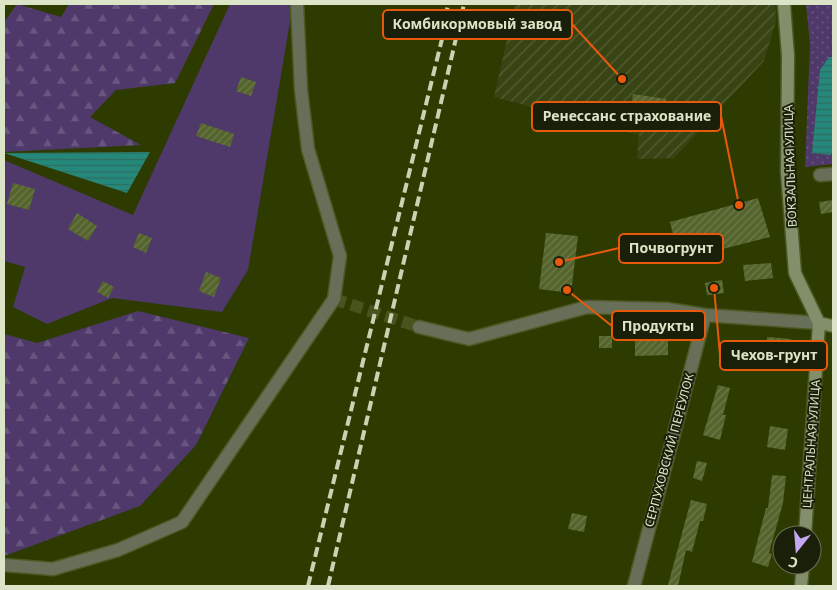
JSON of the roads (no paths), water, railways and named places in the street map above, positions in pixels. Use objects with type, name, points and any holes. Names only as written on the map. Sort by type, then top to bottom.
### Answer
[{"type":"street","points":[[4,565],[53,569],[118,550],[182,522],[334,300],[340,256],[308,149],[301,90],[297,4]]},
{"type":"street","name":"ВОКЗАЛЬНАЯ УЛИЦА","points":[[784,4],[788,56],[788,172],[795,273],[819,323]]},
{"type":"street","points":[[419,327],[469,339],[587,307],[667,309],[705,315],[819,323],[833,326]]},
{"type":"street","name":"СЕРПУХОВСКИЙ ПЕРЕУЛОК","points":[[634,586],[705,315]]},
{"type":"street","name":"ЦЕНТРАЛЬНАЯ УЛИЦА","points":[[806,525],[819,323]]},
{"type":"water","points":[[829,57],[833,57],[833,153],[830,155],[812,153],[820,70]]},
{"type":"water","points":[[150,152],[127,193],[4,153]]},
{"type":"tunnel","points":[[334,299],[419,327]]},
{"type":"railway","points":[[308,586],[442,39],[448,4]]},
{"type":"railway","points":[[328,586],[464,4]]},
{"type":"place","name":"Комбикормовый завод","points":[[622,79]]},
{"type":"place","name":"Ренессанс страхование","points":[[739,205]]},
{"type":"place","name":"Почвогрунт","points":[[559,262]]},
{"type":"place","name":"Чехов-грунт","points":[[714,288]]},
{"type":"place","name":"Продукты","points":[[567,290]]}]
